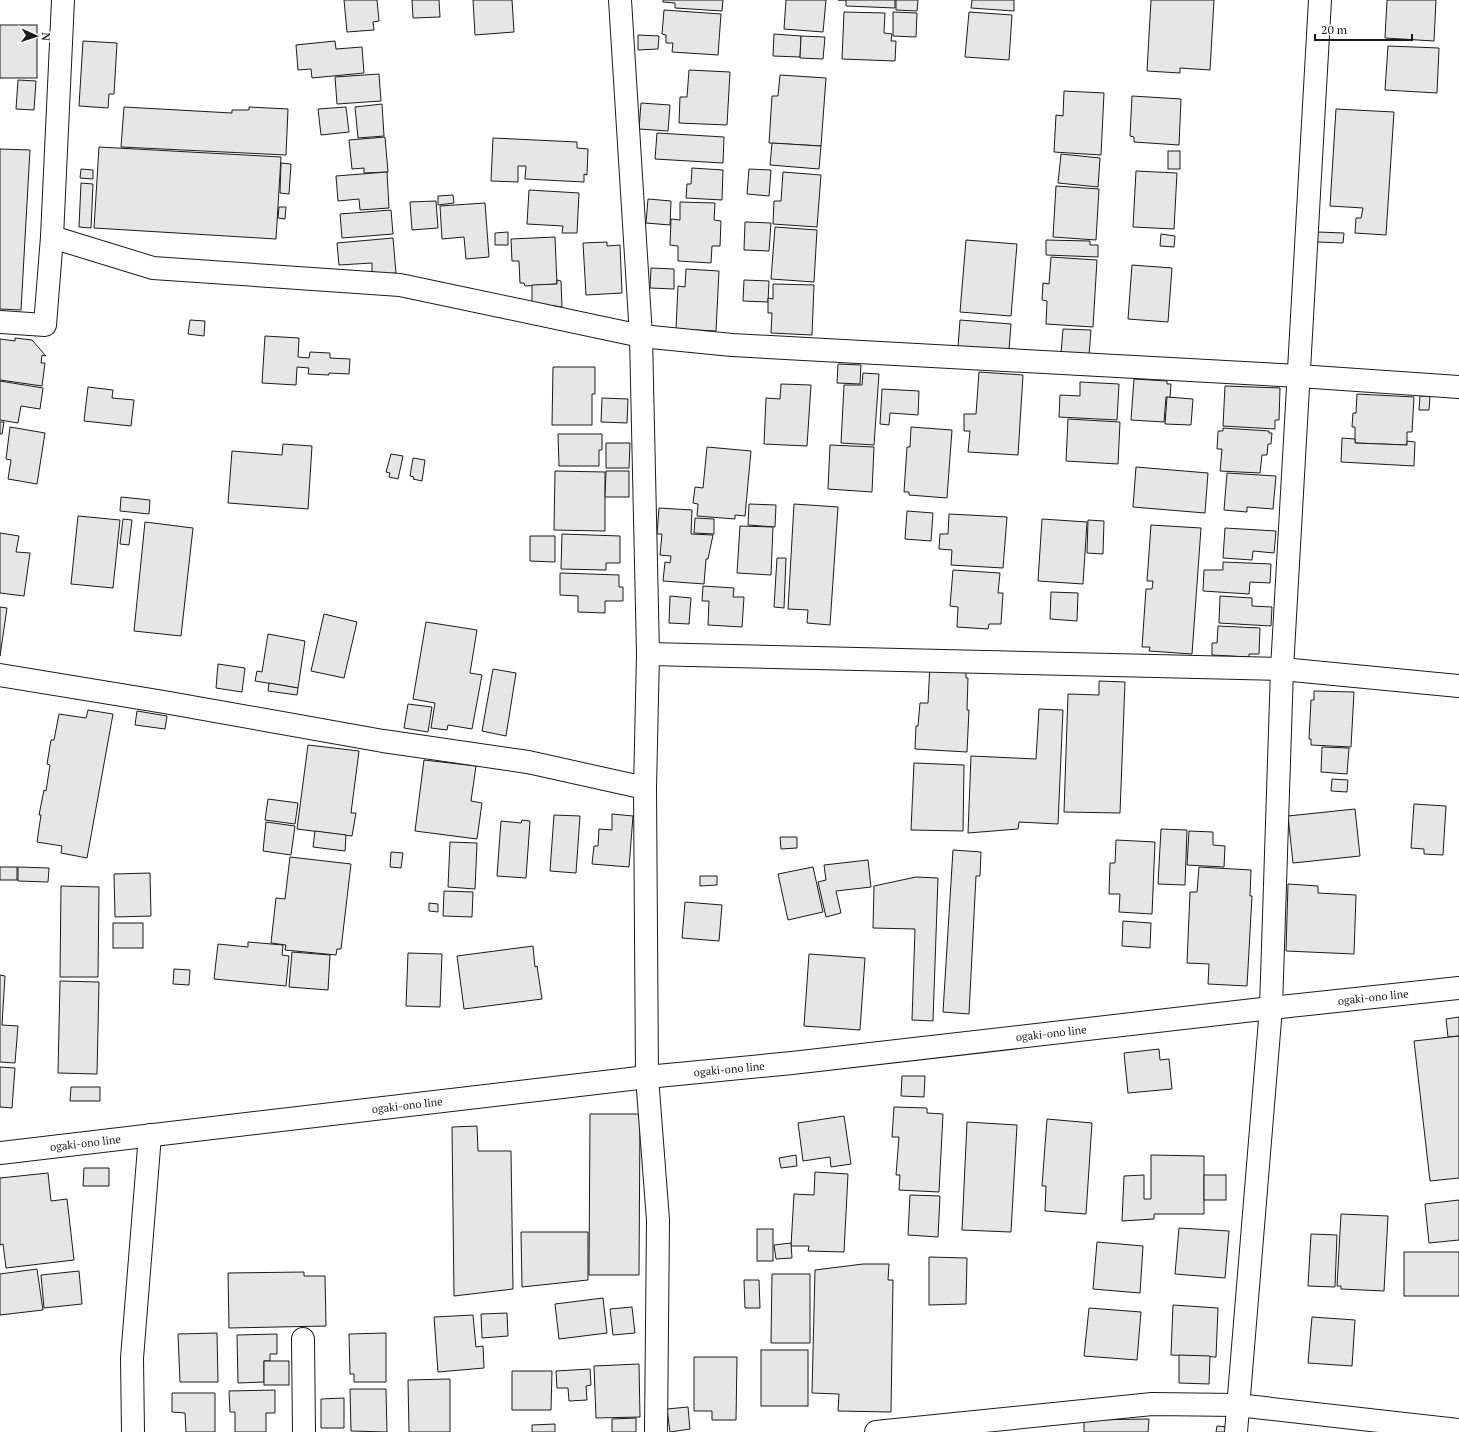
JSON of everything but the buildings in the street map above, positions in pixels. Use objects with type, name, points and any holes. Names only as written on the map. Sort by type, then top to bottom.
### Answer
[{"type":"street","points":[[0,322],[45,326],[52,238],[63,0]]},
{"type":"street","points":[[620,0],[641,336],[648,654],[645,788],[647,1077],[658,1220],[656,1432]]},
{"type":"street","points":[[1236,1432],[1237,1405],[1271,1008],[1282,669],[1320,0]]},
{"type":"street","points":[[52,238],[154,268],[400,285],[641,336],[740,346],[1299,376],[1459,387]]},
{"type":"street","points":[[648,654],[1282,669],[1459,686]]},
{"type":"street","points":[[0,675],[164,702],[383,741],[528,762],[645,788]]},
{"type":"street","name":"ogaki-ono line","points":[[0,1153],[647,1077],[792,1063],[1459,988]]},
{"type":"street","points":[[133,1432],[132,1358],[150,1135]]},
{"type":"street","points":[[303,1339],[304,1432]]},
{"type":"street","points":[[876,1432],[925,1429],[1152,1404],[1237,1405],[1459,1430]]}]
